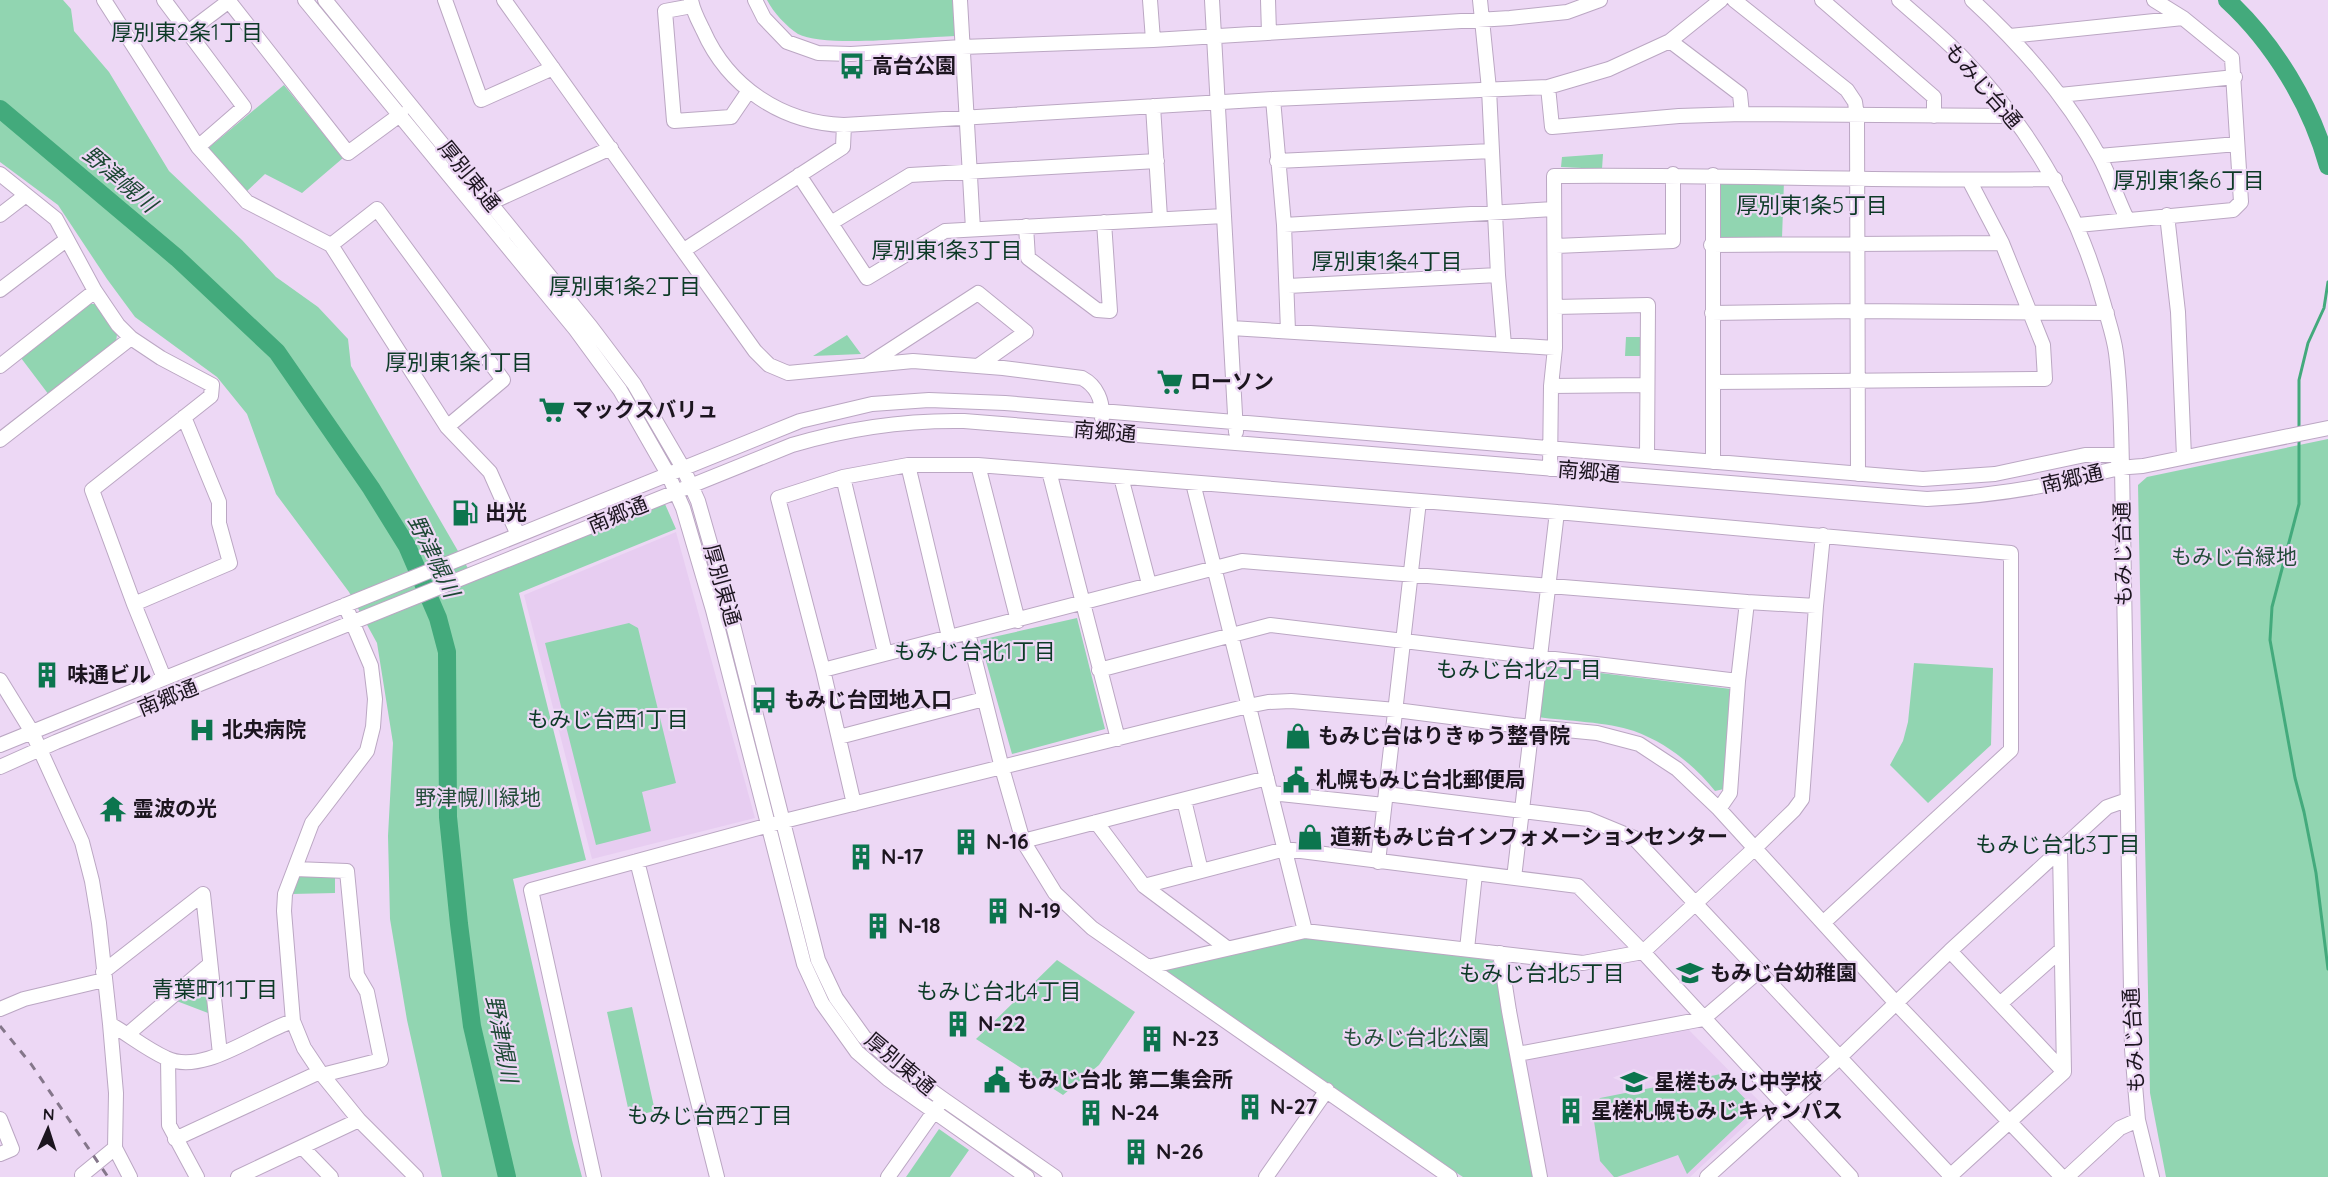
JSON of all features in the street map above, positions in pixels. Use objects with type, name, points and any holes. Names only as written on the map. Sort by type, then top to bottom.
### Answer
[{"type":"street","points":[[104,0],[198,147],[247,202],[331,245],[447,427],[490,472],[518,535]]},
{"type":"street","points":[[164,0],[244,107],[198,147]]},
{"type":"street","points":[[188,32],[228,0],[348,153],[400,114]]},
{"type":"street","name":"厚別東通","points":[[305,0],[582,339],[620,390],[668,474],[683,508],[713,610],[804,964],[822,1003],[857,1052],[888,1079],[1027,1177]]},
{"type":"street","name":"厚別東通","points":[[325,0],[591,327],[634,384],[691,485],[698,501],[729,609],[818,960],[836,998],[864,1037],[897,1066],[1054,1177]]},
{"type":"street","points":[[445,0],[480,100],[553,68]]},
{"type":"street","points":[[504,0],[755,351],[768,365],[788,373],[913,361],[1082,378],[1091,383],[1099,394],[1102,411],[1101,432]]},
{"type":"street","points":[[755,0],[764,18],[788,42],[818,53],[851,54],[962,47],[1153,40],[1481,20],[1567,12],[1600,0]]},
{"type":"street","points":[[960,0],[973,229]]},
{"type":"street","points":[[1150,0],[1153,40]]},
{"type":"street","points":[[1212,0],[1237,443]]},
{"type":"street","points":[[1268,0],[1269,33]]},
{"type":"street","points":[[1480,0],[1489,89],[1498,275],[1504,345]]},
{"type":"street","points":[[748,92],[731,117],[674,121],[665,11],[691,3],[710,48],[748,92],[786,114],[819,124],[844,125],[1273,99],[1548,87],[1609,69],[1670,41],[1721,0]]},
{"type":"street","points":[[1734,0],[1847,90],[1855,102],[1857,116],[1858,474]]},
{"type":"street","points":[[1822,0],[1934,97],[1934,116]]},
{"type":"street","name":"もみじ台通","points":[[1899,0],[1963,58],[2013,116],[2055,179],[2078,225],[2107,314],[2117,361],[2122,467],[2132,1049],[2138,1120],[2152,1177]]},
{"type":"street","points":[[1972,0],[2010,36],[2060,95],[2099,156],[2127,219]]},
{"type":"street","points":[[2078,225],[2233,210],[2241,202],[2236,144],[2235,77],[2232,58],[2183,18],[2154,0]]},
{"type":"street","points":[[2010,36],[2183,18]]},
{"type":"street","points":[[1670,41],[1740,94],[1742,114]]},
{"type":"street","points":[[2060,95],[2235,77]]},
{"type":"street","points":[[1548,87],[1552,132],[1680,116],[1742,114],[2013,116]]},
{"type":"street","points":[[1273,99],[1276,161],[1284,225],[1288,286],[1288,330]]},
{"type":"street","points":[[1154,106],[1160,218]]},
{"type":"street","points":[[684,250],[843,147],[844,125]]},
{"type":"street","points":[[2099,156],[2236,144]]},
{"type":"street","points":[[490,203],[611,148]]},
{"type":"street","points":[[1276,161],[1492,151]]},
{"type":"street","points":[[831,223],[910,176],[1157,161]]},
{"type":"street","points":[[0,174],[56,219],[95,291],[118,325],[131,338],[161,358],[212,385],[211,396],[92,490],[164,678]]},
{"type":"street","points":[[1550,469],[1551,386],[1556,348],[1554,176],[1673,174],[1856,180],[2055,179]]},
{"type":"street","points":[[1556,246],[1673,241],[1673,174]]},
{"type":"street","points":[[1713,175],[1711,245],[1713,462]]},
{"type":"street","points":[[799,176],[867,278],[945,231],[1224,216]]},
{"type":"street","points":[[1713,382],[2044,379],[2043,345],[2002,243],[1969,180]]},
{"type":"street","points":[[0,215],[26,195]]},
{"type":"street","points":[[331,245],[376,209],[503,380],[447,427]]},
{"type":"street","points":[[1284,225],[1554,209]]},
{"type":"street","points":[[2167,215],[2178,312],[2184,457]]},
{"type":"street","points":[[1026,226],[1028,258],[1097,310],[1110,311],[1104,222]]},
{"type":"street","points":[[0,290],[66,240]]},
{"type":"street","points":[[1711,245],[2002,243]]},
{"type":"street","points":[[1288,286],[1498,275]]},
{"type":"street","points":[[0,366],[95,291]]},
{"type":"street","points":[[865,366],[978,293],[1026,332],[978,366]]},
{"type":"street","points":[[1555,307],[1648,305],[1647,456]]},
{"type":"street","points":[[1712,313],[1857,311],[2107,314]]},
{"type":"street","points":[[1231,328],[1556,348]]},
{"type":"street","points":[[0,440],[131,338]]},
{"type":"street","points":[[1551,386],[1647,385]]},
{"type":"street","name":"南郷通","points":[[0,745],[800,421],[872,404],[964,400],[1923,479],[1956,478],[2013,471],[2085,455],[2115,455],[2122,467],[2089,477],[2025,490],[1978,497],[1927,499],[964,421],[928,420],[879,424],[845,430],[792,445],[0,767]]},
{"type":"street","points":[[134,604],[231,563],[219,523],[219,502],[184,417]]},
{"type":"street","points":[[2122,467],[2143,466],[2328,428]]},
{"type":"street","points":[[908,465],[950,637]]},
{"type":"street","points":[[854,804],[823,670],[778,498],[843,477],[908,465],[978,465],[1557,512],[2011,553],[2011,750],[1823,923]]},
{"type":"street","points":[[978,465],[1018,621]]},
{"type":"street","points":[[1049,471],[1118,739]]},
{"type":"street","points":[[843,477],[885,653]]},
{"type":"street","points":[[1121,477],[1149,584]]},
{"type":"street","points":[[1193,483],[1305,931]]},
{"type":"street","points":[[1378,862],[1419,501]]},
{"type":"street","points":[[1514,878],[1557,512]]},
{"type":"street","points":[[1148,967],[1305,931],[1583,963],[1643,952],[1755,848],[1794,810],[1802,799],[1823,535]]},
{"type":"street","points":[[823,670],[1242,561],[1816,606]]},
{"type":"street","points":[[1719,809],[1730,793],[1737,681],[1747,602]]},
{"type":"street","points":[[345,605],[370,666],[375,699],[374,727],[367,751],[312,823],[285,894],[284,911],[293,1021],[304,1048],[321,1074],[359,1120],[416,1177]]},
{"type":"street","points":[[1099,669],[1270,626],[1737,681]]},
{"type":"street","points":[[968,633],[1023,841],[1055,893],[1092,928],[1450,1177]]},
{"type":"street","points":[[0,680],[32,732],[82,842],[97,912],[110,1024],[116,1093],[115,1148],[130,1177]]},
{"type":"street","points":[[839,736],[984,699]]},
{"type":"street","points":[[594,1177],[531,890],[784,821],[1248,706],[1291,701],[1396,710],[1597,733],[1639,744],[1677,769],[1719,809],[1895,1002],[2062,1177]]},
{"type":"street","points":[[1023,841],[1267,778]]},
{"type":"street","points":[[1271,792],[1521,810],[1588,819],[1634,838],[1760,970],[1950,1176],[2064,1072],[2060,849]]},
{"type":"street","points":[[1184,800],[1201,871]]},
{"type":"street","points":[[1707,1177],[1784,1105],[1839,1058],[1895,1002],[2060,849],[2107,807],[2127,800]]},
{"type":"street","points":[[1096,822],[1144,886],[1227,948]]},
{"type":"street","points":[[1144,886],[1284,849],[1578,886],[1643,952],[1851,1177]]},
{"type":"street","points":[[637,861],[717,1177]]},
{"type":"street","points":[[176,1139],[321,1074],[381,1060],[367,992],[357,975],[346,871],[295,869]]},
{"type":"street","points":[[1467,949],[1475,874]]},
{"type":"street","points":[[0,1009],[24,999],[103,976],[203,894],[220,1054]]},
{"type":"street","points":[[2001,1003],[2061,950]]},
{"type":"street","points":[[1950,951],[2064,1072]]},
{"type":"street","points":[[1500,953],[1540,1177]]},
{"type":"street","points":[[128,1034],[210,964]]},
{"type":"street","points":[[1518,1054],[1703,1018],[1760,970]]},
{"type":"street","points":[[110,1024],[168,1059],[194,1062],[220,1054],[293,1021]]},
{"type":"street","points":[[168,1059],[169,1125],[196,1177]]},
{"type":"street","points":[[1266,1177],[1327,1090]]},
{"type":"street","points":[[888,1177],[943,1099]]},
{"type":"street","points":[[0,1119],[12,1149],[0,1154]]},
{"type":"street","points":[[238,1177],[359,1120]]},
{"type":"street","points":[[2067,1177],[2120,1128],[2138,1120]]},
{"type":"street","points":[[82,1176],[115,1148]]},
{"type":"street","points":[[303,1148],[331,1177]]},
{"type":"shaded area","points":[[676,532],[755,818],[592,859],[524,595]]},
{"type":"shaded area","name":"星槎もみじ中学校","points":[[1685,1026],[1765,1107],[1690,1177],[1548,1177],[1522,1056]]},
{"type":"green space","name":"野津幌川緑地","points":[[0,0],[63,0],[71,9],[74,31],[109,72],[169,171],[242,240],[276,277],[318,307],[348,339],[351,366],[473,577],[643,507],[665,504],[676,529],[519,593],[586,860],[513,879],[582,1177],[442,1177],[407,1020],[390,919],[388,836],[393,743],[377,643],[349,592],[276,494],[247,414],[217,377],[135,317],[58,205],[0,162]]},
{"type":"green space","points":[[767,0],[953,0],[955,36],[850,41],[811,38],[798,34],[789,27]]},
{"type":"green space","points":[[284,85],[343,158],[302,193],[265,174],[244,194],[206,150]]},
{"type":"green space","points":[[1603,154],[1602,169],[1561,167],[1562,157]]},
{"type":"green space","points":[[1716,180],[1784,181],[1782,238],[1717,239]]},
{"type":"green space","points":[[89,304],[95,304],[117,334],[116,343],[49,395],[21,358]]},
{"type":"green space","points":[[847,335],[861,354],[813,356]]},
{"type":"green space","points":[[1626,337],[1640,337],[1640,356],[1625,356]]},
{"type":"green space","name":"もみじ台緑地","points":[[2328,439],[2328,1177],[2166,1177],[2150,1093],[2138,485],[2147,477]]},
{"type":"green space","points":[[1077,618],[1105,729],[1012,754],[980,640]]},
{"type":"green space","points":[[629,623],[638,628],[676,783],[642,792],[651,831],[596,845],[545,643]]},
{"type":"green space","points":[[1914,663],[1993,668],[1991,745],[1928,803],[1890,765],[1903,741],[1908,722]]},
{"type":"green space","points":[[1543,666],[1731,689],[1724,789],[1715,791],[1698,772],[1669,748],[1634,731],[1600,724],[1538,717]]},
{"type":"green space","points":[[300,874],[335,875],[335,893],[292,894]]},
{"type":"green space","name":"もみじ台北公園","points":[[1305,933],[1421,946],[1493,961],[1536,1177],[1463,1177],[1372,1118],[1156,965]]},
{"type":"green space","points":[[1057,960],[1135,1012],[1099,1065],[1063,1095],[976,1039]]},
{"type":"green space","points":[[205,974],[208,1013],[174,1000]]},
{"type":"green space","points":[[632,1007],[655,1111],[630,1117],[607,1012]]},
{"type":"green space","points":[[1721,1074],[1755,1109],[1687,1174],[1678,1155],[1617,1177],[1614,1177],[1600,1161],[1592,1108],[1600,1098]]},
{"type":"green space","points":[[939,1129],[969,1150],[950,1177],[906,1177]]},
{"type":"waterway","points":[[2227,0],[2260,36],[2289,76],[2312,120],[2328,166]]},
{"type":"waterway","name":"野津幌川","points":[[0,109],[177,258],[277,352],[371,488],[407,546],[438,618],[447,652],[448,817],[459,924],[472,1026],[507,1177]]},
{"type":"waterway","points":[[2299,430],[2299,380],[2308,343],[2324,308],[2328,282]]},
{"type":"waterway","points":[[2299,439],[2299,504],[2272,607],[2270,640],[2295,778],[2316,873],[2328,969]]},
{"type":"railway","points":[[0,1026],[31,1064],[108,1177]]},
{"type":"place","name":"高台公園","points":[[852,66]]},
{"type":"place","name":"ローソン","points":[[1170,382]]},
{"type":"place","name":"マックスバリュ","points":[[552,410]]},
{"type":"place","name":"出光","points":[[465,513]]},
{"type":"place","name":"味通ビル","points":[[47,675]]},
{"type":"place","name":"もみじ台団地入口","points":[[764,700]]},
{"type":"place","name":"北央病院","points":[[202,730]]},
{"type":"place","name":"もみじ台はりきゅう整骨院","points":[[1298,736]]},
{"type":"place","name":"札幌もみじ台北郵便局","points":[[1296,780]]},
{"type":"place","name":"霊波の光","points":[[113,809]]},
{"type":"place","name":"道新もみじ台インフォメーションセンター","points":[[1310,837]]},
{"type":"place","name":"N-16","points":[[966,842]]},
{"type":"place","name":"N-17","points":[[861,857]]},
{"type":"place","name":"N-19","points":[[998,911]]},
{"type":"place","name":"N-18","points":[[878,926]]},
{"type":"place","name":"もみじ台幼稚園","points":[[1690,973]]},
{"type":"place","name":"N-22","points":[[958,1024]]},
{"type":"place","name":"N-23","points":[[1152,1039]]},
{"type":"place","name":"もみじ台北 第二集会所","points":[[997,1080]]},
{"type":"place","name":"星槎もみじ中学校","points":[[1634,1082]]},
{"type":"place","name":"N-27","points":[[1250,1107]]},
{"type":"place","name":"星槎札幌もみじキャンパス","points":[[1571,1111]]},
{"type":"place","name":"N-24","points":[[1091,1113]]},
{"type":"place","name":"N-26","points":[[1136,1152]]},
{"type":"district","name":"厚別東2条1丁目","points":[[187,32]]},
{"type":"district","name":"厚別東1条6丁目","points":[[2189,180]]},
{"type":"district","name":"厚別東1条5丁目","points":[[1812,205]]},
{"type":"district","name":"厚別東1条3丁目","points":[[947,250]]},
{"type":"district","name":"厚別東1条4丁目","points":[[1387,261]]},
{"type":"district","name":"厚別東1条2丁目","points":[[625,286]]},
{"type":"district","name":"厚別東1条1丁目","points":[[459,362]]},
{"type":"district","name":"もみじ台北1丁目","points":[[975,651]]},
{"type":"district","name":"もみじ台北2丁目","points":[[1519,669]]},
{"type":"district","name":"もみじ台西1丁目","points":[[608,719]]},
{"type":"district","name":"もみじ台北3丁目","points":[[2058,844]]},
{"type":"district","name":"もみじ台北5丁目","points":[[1542,973]]},
{"type":"district","name":"青葉町11丁目","points":[[215,989]]},
{"type":"district","name":"もみじ台北4丁目","points":[[999,991]]},
{"type":"district","name":"もみじ台西2丁目","points":[[710,1115]]}]
